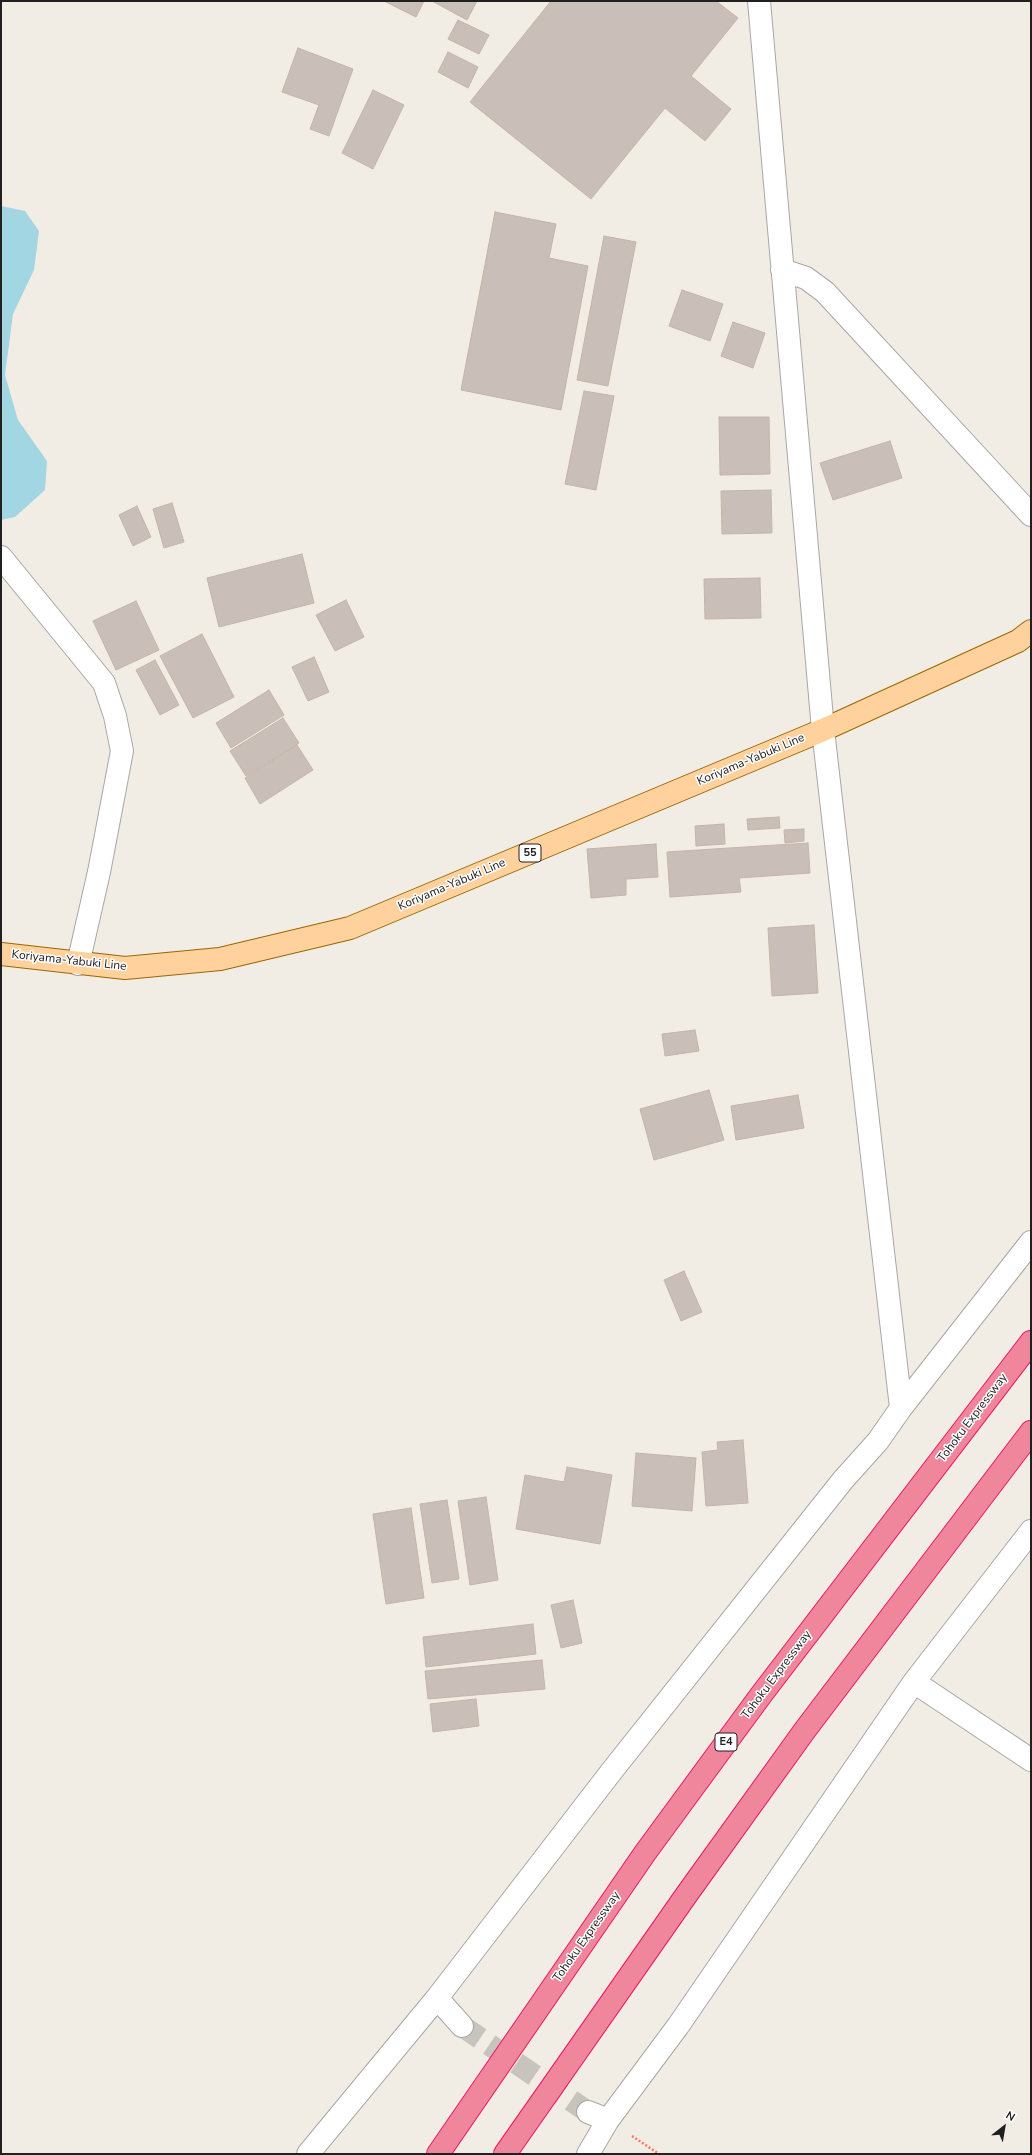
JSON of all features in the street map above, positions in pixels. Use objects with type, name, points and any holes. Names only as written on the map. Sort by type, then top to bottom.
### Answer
[{"type":"highway","name":"Tohoku Expressway","points":[[438,2154],[645,1853],[761,1695],[1031,1342]]},
{"type":"highway","points":[[505,2154],[687,1894],[800,1736],[1031,1432]]},
{"type":"main road","name":"Koriyama-Yabuki Line","points":[[1,954],[78,964],[125,968],[220,959],[350,928],[823,730],[1018,641],[1031,631]]},
{"type":"street","points":[[759,1],[823,730],[901,1408]]},
{"type":"street","points":[[782,270],[806,278],[824,292],[1031,515]]},
{"type":"street","points":[[1,557],[104,683],[115,716],[122,751],[101,865],[78,964]]},
{"type":"street","points":[[308,2154],[437,1998],[611,1772],[843,1480],[878,1441],[901,1408],[1031,1242]]},
{"type":"street","points":[[588,2154],[608,2120],[678,2026],[914,1682],[1031,1531]]},
{"type":"street","points":[[914,1682],[1031,1760]]},
{"type":"street","points":[[437,1998],[462,2026]]},
{"type":"street","points":[[588,2112],[608,2120]]},
{"type":"path","points":[[608,2120],[659,2154]]},
{"type":"water","points":[[1,206],[25,211],[39,231],[34,270],[13,314],[5,375],[18,420],[47,461],[45,490],[15,517],[1,520]]},
{"type":"building","points":[[384,1],[424,1],[416,17]]},
{"type":"building","points":[[432,1],[477,1],[467,20]]},
{"type":"building","points":[[551,1],[716,1],[738,18],[691,76],[731,109],[705,141],[665,108],[591,199],[470,102]]},
{"type":"building","points":[[458,20],[489,35],[479,54],[448,39]]},
{"type":"building","points":[[298,48],[353,69],[329,136],[310,129],[319,105],[282,92]]},
{"type":"building","points":[[448,52],[478,67],[468,88],[438,72]]},
{"type":"building","points":[[373,90],[404,105],[373,169],[342,153]]},
{"type":"building","points":[[495,212],[556,224],[549,258],[588,266],[561,410],[461,390]]},
{"type":"building","points":[[604,236],[636,242],[608,386],[577,380]]},
{"type":"building","points":[[682,290],[723,304],[710,341],[669,326]]},
{"type":"building","points":[[733,322],[765,333],[753,368],[721,356]]},
{"type":"building","points":[[584,391],[614,396],[596,490],[565,484]]},
{"type":"building","points":[[719,417],[769,417],[770,474],[720,475]]},
{"type":"building","points":[[890,441],[902,478],[833,500],[820,463]]},
{"type":"building","points":[[771,490],[772,533],[722,534],[721,491]]},
{"type":"building","points":[[172,503],[184,542],[164,548],[153,509]]},
{"type":"building","points":[[137,506],[151,537],[133,546],[119,515]]},
{"type":"building","points":[[302,554],[314,603],[219,627],[207,578]]},
{"type":"building","points":[[760,578],[761,618],[705,619],[704,579]]},
{"type":"building","points":[[346,600],[364,637],[335,651],[316,615]]},
{"type":"building","points":[[136,601],[159,650],[116,670],[93,621]]},
{"type":"building","points":[[202,634],[234,697],[193,718],[160,656]]},
{"type":"building","points":[[314,657],[329,692],[308,701],[292,667]]},
{"type":"building","points":[[155,660],[179,705],[160,715],[136,670]]},
{"type":"building","points":[[269,690],[284,715],[231,748],[216,723]]},
{"type":"building","points":[[283,718],[299,743],[246,776],[230,751]]},
{"type":"building","points":[[297,745],[313,770],[260,804],[245,778]]},
{"type":"building","points":[[779,817],[780,828],[748,830],[747,819]]},
{"type":"building","points":[[724,824],[725,844],[696,846],[695,826]]},
{"type":"building","points":[[804,829],[804,841],[785,843],[784,830]]},
{"type":"building","points":[[808,843],[810,873],[739,878],[741,892],[670,897],[667,852]]},
{"type":"building","points":[[656,844],[658,877],[626,879],[626,895],[591,898],[587,849]]},
{"type":"building","points":[[814,925],[818,993],[772,996],[768,928]]},
{"type":"building","points":[[695,1030],[699,1051],[665,1056],[662,1034]]},
{"type":"building","points":[[709,1090],[724,1140],[654,1160],[640,1109]]},
{"type":"building","points":[[798,1095],[804,1128],[736,1140],[731,1106]]},
{"type":"building","points":[[684,1271],[702,1312],[681,1321],[664,1280]]},
{"type":"building","points":[[743,1440],[748,1503],[706,1506],[702,1452],[718,1450],[717,1442]]},
{"type":"building","points":[[636,1453],[696,1458],[692,1511],[632,1506]]},
{"type":"building","points":[[567,1467],[612,1475],[600,1544],[516,1529],[525,1475],[564,1482]]},
{"type":"building","points":[[486,1497],[498,1580],[470,1585],[458,1501]]},
{"type":"building","points":[[447,1500],[459,1579],[432,1583],[420,1504]]},
{"type":"building","points":[[411,1508],[424,1598],[386,1604],[373,1514]]},
{"type":"building","points":[[573,1600],[582,1643],[561,1648],[551,1605]]},
{"type":"building","points":[[533,1624],[536,1654],[426,1667],[423,1637]]},
{"type":"building","points":[[542,1660],[545,1689],[428,1699],[425,1671]]},
{"type":"building","points":[[476,1699],[479,1726],[433,1732],[430,1704]]},
{"type":"tunnel","points":[[462,2026],[588,2112]]}]
